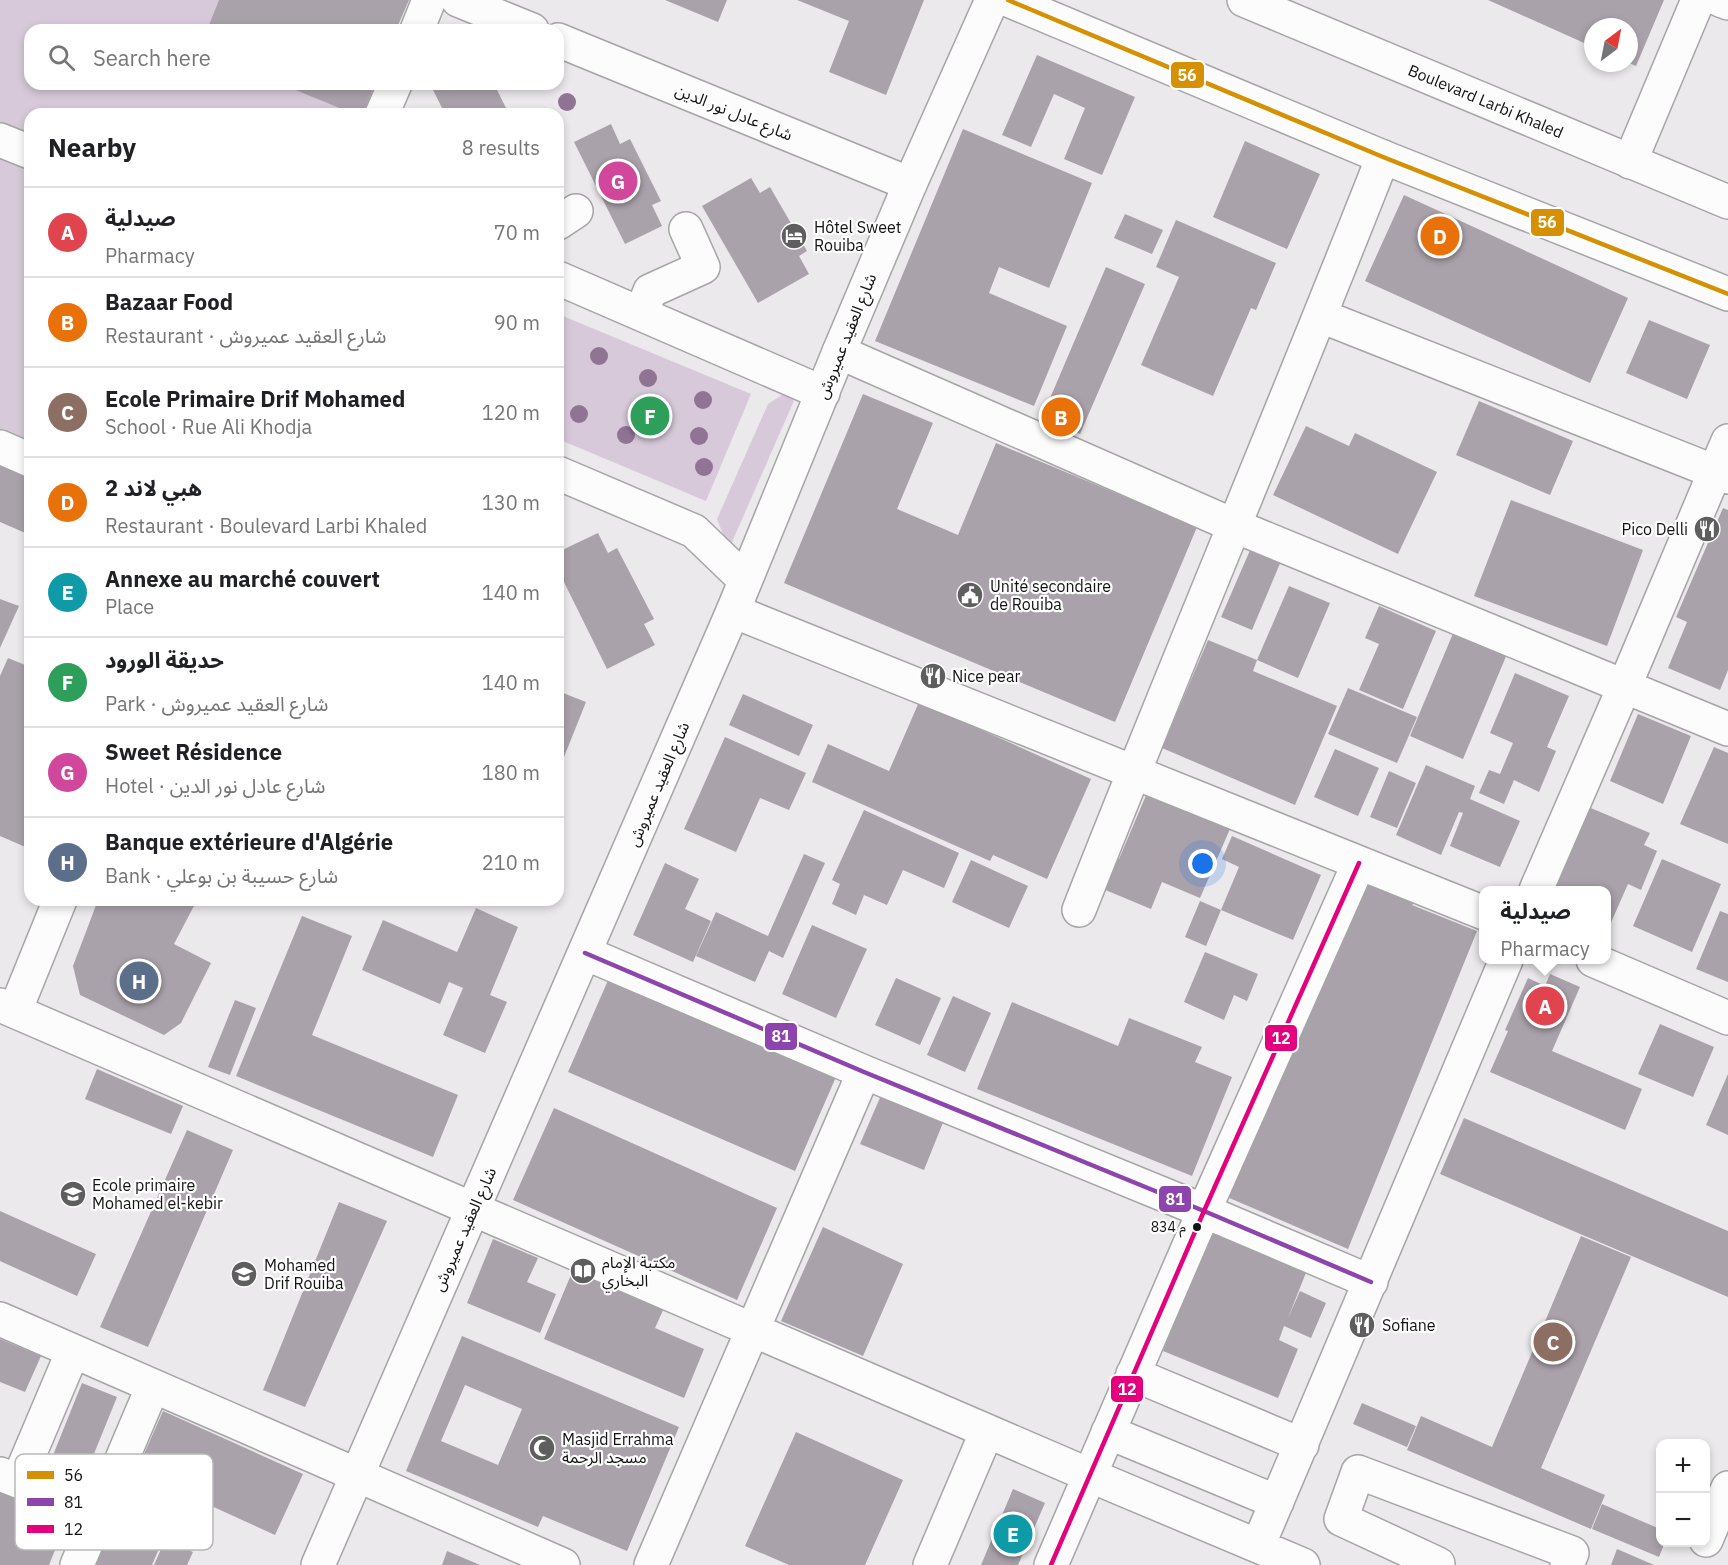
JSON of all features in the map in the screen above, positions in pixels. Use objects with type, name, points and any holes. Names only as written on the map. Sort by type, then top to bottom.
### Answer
[{"type":"street","points":[[419,24],[429,0]]},
{"type":"street","points":[[458,0],[517,24]]},
{"type":"street","name":"شارع العقيد عميروش","points":[[318,1565],[733,611],[838,352],[910,184],[993,0]]},
{"type":"street","points":[[1008,0],[1383,157],[1728,294]]},
{"type":"street","name":"Boulevard Larbi Khaled","points":[[1244,0],[1630,162],[1724,196]]},
{"type":"street","points":[[1630,162],[1698,0]]},
{"type":"street","points":[[1720,0],[1728,3]]},
{"type":"street","name":"شارع عادل نور الدين","points":[[564,42],[910,184]]},
{"type":"street","points":[[385,108],[392,90]]},
{"type":"street","points":[[0,140],[24,150]]},
{"type":"street","points":[[1079,910],[1321,316],[1383,157]]},
{"type":"street","points":[[641,314],[650,291],[703,267],[686,229]]},
{"type":"street","points":[[564,281],[823,393]]},
{"type":"street","points":[[1321,316],[1721,474]]},
{"type":"street","points":[[838,352],[1235,526],[1728,729]]},
{"type":"street","points":[[1538,886],[1625,685],[1721,474],[1728,441]]},
{"type":"street","points":[[0,447],[24,457]]},
{"type":"street","points":[[564,476],[694,531],[745,580]]},
{"type":"street","points":[[733,611],[1479,911]]},
{"type":"street","points":[[1051,1565],[1204,1211],[1359,863]]},
{"type":"street","points":[[57,906],[7,1008],[1089,1475],[1303,1565]]},
{"type":"street","points":[[585,953],[864,1072],[1371,1282]]},
{"type":"street","points":[[1258,1546],[1504,964]]},
{"type":"street","points":[[1602,964],[1728,1018]]},
{"type":"street","points":[[651,1565],[864,1072]]},
{"type":"street","points":[[0,1319],[563,1565]]},
{"type":"street","points":[[29,1454],[73,1351]]},
{"type":"street","points":[[1133,1374],[1302,1444]]},
{"type":"street","points":[[124,1454],[153,1386]]},
{"type":"street","points":[[930,1565],[987,1431]]},
{"type":"street","points":[[1108,1432],[1277,1502]]},
{"type":"street","points":[[1438,1565],[1438,1563],[1341,1519],[1358,1472],[1572,1553],[1568,1565]]},
{"type":"street","points":[[0,1474],[15,1480]]},
{"type":"street","points":[[1710,1529],[1728,1488]]},
{"type":"street","points":[[1695,1565],[1702,1547]]},
{"type":"street","points":[[77,1565],[83,1550]]},
{"type":"shaded area","points":[[0,0],[308,0],[367,24],[24,24],[24,90],[370,90],[362,108],[24,108],[24,441],[0,431]]},
{"type":"shaded area","points":[[564,316],[751,394],[706,501],[564,442]]},
{"type":"shaded area","points":[[796,390],[793,403],[729,549],[717,519],[768,404]]},
{"type":"building","points":[[219,0],[409,0],[399,24],[209,24]]},
{"type":"building","points":[[665,0],[727,0],[718,22]]},
{"type":"building","points":[[797,0],[924,0],[886,95],[829,72],[849,21]]},
{"type":"building","points":[[1488,0],[1664,0],[1638,61],[1638,18],[1584,18],[1584,43]]},
{"type":"building","points":[[1037,55],[1135,97],[1102,175],[1064,159],[1085,108],[1054,94],[1031,147],[1002,135]]},
{"type":"building","points":[[296,90],[373,90],[365,108],[339,108]]},
{"type":"building","points":[[433,90],[497,90],[506,108],[442,108]]},
{"type":"building","points":[[611,124],[620,144],[630,139],[661,201],[652,205],[662,226],[625,244],[574,142]]},
{"type":"building","points":[[963,129],[1092,183],[1049,288],[999,267],[989,293],[1067,326],[1034,406],[875,341]]},
{"type":"building","points":[[1245,141],[1320,174],[1287,249],[1213,217]]},
{"type":"building","points":[[751,178],[760,193],[770,187],[807,251],[799,256],[809,274],[758,303],[702,206]]},
{"type":"building","points":[[1404,195],[1628,298],[1590,383],[1365,281]]},
{"type":"building","points":[[1125,214],[1163,230],[1152,254],[1114,238]]},
{"type":"building","points":[[1176,220],[1276,263],[1256,310],[1251,308],[1213,396],[1141,365],[1179,277],[1156,267]]},
{"type":"building","points":[[1106,267],[1145,284],[1080,434],[1042,417]]},
{"type":"building","points":[[1649,320],[1710,345],[1687,399],[1626,373]]},
{"type":"building","points":[[863,394],[933,423],[897,509],[958,535],[996,443],[1197,527],[1115,722],[784,583]]},
{"type":"building","points":[[1479,401],[1573,441],[1550,495],[1456,455]]},
{"type":"building","points":[[1306,426],[1349,446],[1355,433],[1437,472],[1398,554],[1273,495]]},
{"type":"building","points":[[0,455],[24,465],[24,532],[0,522]]},
{"type":"building","points":[[1511,500],[1643,550],[1607,646],[1474,596]]},
{"type":"building","points":[[1723,508],[1728,510],[1728,670],[1720,690],[1668,668],[1687,622],[1676,617]]},
{"type":"building","points":[[598,533],[608,553],[617,548],[654,619],[644,624],[655,645],[607,669],[564,582],[564,549]]},
{"type":"building","points":[[1251,548],[1281,561],[1252,630],[1221,617]]},
{"type":"building","points":[[1289,586],[1330,603],[1298,678],[1257,660]]},
{"type":"building","points":[[0,599],[19,606],[0,648]]},
{"type":"building","points":[[1379,606],[1436,631],[1403,709],[1359,690],[1379,644],[1365,638]]},
{"type":"building","points":[[1454,631],[1507,654],[1463,759],[1410,736]]},
{"type":"building","points":[[1208,640],[1257,660],[1253,671],[1337,706],[1295,805],[1162,748]]},
{"type":"building","points":[[8,658],[24,665],[24,846],[0,836],[0,676]]},
{"type":"building","points":[[1515,673],[1569,696],[1547,747],[1556,751],[1539,792],[1514,780],[1504,804],[1479,793],[1489,770],[1500,774],[1513,743],[1490,733]]},
{"type":"building","points":[[1348,688],[1417,717],[1397,763],[1328,734]]},
{"type":"building","points":[[564,693],[586,702],[564,757]]},
{"type":"building","points":[[743,694],[813,725],[799,756],[729,725]]},
{"type":"building","points":[[919,702],[1091,779],[1047,879],[993,855],[990,861],[812,782],[828,744],[889,771]]},
{"type":"building","points":[[1638,714],[1691,736],[1663,804],[1610,781]]},
{"type":"building","points":[[725,737],[806,773],[789,810],[760,798],[736,852],[684,829]]},
{"type":"building","points":[[1714,747],[1728,753],[1728,844],[1680,824]]},
{"type":"building","points":[[1335,749],[1379,768],[1358,816],[1314,797]]},
{"type":"building","points":[[1426,765],[1475,786],[1470,799],[1520,821],[1500,867],[1450,846],[1463,813],[1459,812],[1441,855],[1396,835]]},
{"type":"building","points":[[1389,771],[1416,783],[1397,828],[1370,817]]},
{"type":"building","points":[[1147,793],[1230,829],[1200,898],[1162,882],[1151,909],[1103,889],[1116,857],[1119,859]]},
{"type":"building","points":[[1586,806],[1650,833],[1644,845],[1657,851],[1641,890],[1628,884],[1611,922],[1611,886],[1551,886]]},
{"type":"building","points":[[864,810],[959,853],[944,888],[903,870],[887,905],[864,895],[856,915],[832,904],[840,884],[832,880]]},
{"type":"building","points":[[1232,836],[1321,875],[1293,940],[1221,910],[1239,867],[1222,859]]},
{"type":"building","points":[[804,854],[825,863],[783,958],[769,951],[755,982],[696,956],[716,912],[768,936]]},
{"type":"building","points":[[1662,859],[1721,884],[1692,952],[1633,926]]},
{"type":"building","points":[[971,860],[1028,886],[1009,928],[952,902]]},
{"type":"building","points":[[665,863],[699,879],[685,909],[711,921],[693,962],[633,935]]},
{"type":"building","points":[[1364,880],[1415,902],[1412,905],[1477,931],[1348,1249],[1227,1197]]},
{"type":"building","points":[[1200,901],[1221,910],[1206,946],[1185,937]]},
{"type":"building","points":[[96,906],[194,906],[174,944],[211,963],[181,1023],[164,1035],[80,995],[73,966]]},
{"type":"building","points":[[476,908],[518,927],[490,995],[507,1002],[485,1053],[443,1035],[463,988],[449,982],[440,1004],[362,970],[383,920],[457,952]]},
{"type":"building","points":[[1720,911],[1728,914],[1728,982],[1696,969]]},
{"type":"building","points":[[302,916],[352,936],[312,1035],[458,1095],[433,1157],[236,1076]]},
{"type":"building","points":[[812,925],[867,949],[836,1018],[782,994]]},
{"type":"building","points":[[1205,952],[1258,974],[1247,1001],[1234,995],[1224,1020],[1184,1002]]},
{"type":"building","points":[[1550,974],[1580,987],[1552,1051],[1642,1089],[1625,1130],[1490,1072],[1508,1031],[1505,1030],[1528,978],[1545,986]]},
{"type":"building","points":[[609,978],[836,1077],[795,1171],[568,1072]]},
{"type":"building","points":[[896,978],[941,998],[920,1045],[875,1025]]},
{"type":"building","points":[[953,996],[991,1013],[965,1072],[927,1055]]},
{"type":"building","points":[[235,1000],[256,1008],[230,1075],[208,1067]]},
{"type":"building","points":[[1012,1002],[1118,1046],[1129,1018],[1202,1047],[1195,1062],[1232,1077],[1192,1176],[977,1089]]},
{"type":"building","points":[[1660,1024],[1714,1047],[1693,1097],[1638,1074]]},
{"type":"building","points":[[97,1069],[183,1106],[171,1134],[85,1099]]},
{"type":"building","points":[[1728,1074],[1728,1135],[1706,1125]]},
{"type":"building","points":[[882,1093],[944,1120],[924,1170],[860,1144]]},
{"type":"building","points":[[554,1108],[777,1208],[737,1300],[513,1200]]},
{"type":"building","points":[[1464,1118],[1728,1231],[1728,1297],[1440,1174]]},
{"type":"building","points":[[187,1130],[233,1150],[148,1347],[100,1327]]},
{"type":"building","points":[[339,1202],[387,1221],[305,1407],[263,1390]]},
{"type":"building","points":[[0,1211],[96,1254],[77,1296],[0,1261]]},
{"type":"building","points":[[823,1227],[903,1264],[863,1356],[781,1321]]},
{"type":"building","points":[[1214,1227],[1309,1265],[1288,1318],[1300,1291],[1326,1303],[1311,1338],[1284,1326],[1279,1340],[1298,1349],[1278,1398],[1163,1351]]},
{"type":"building","points":[[1581,1236],[1631,1257],[1541,1468],[1605,1495],[1591,1529],[1407,1450],[1421,1416],[1492,1447]]},
{"type":"building","points":[[493,1239],[538,1258],[527,1282],[556,1294],[540,1333],[467,1303]]},
{"type":"building","points":[[573,1270],[664,1308],[655,1328],[704,1349],[684,1398],[544,1339]]},
{"type":"building","points":[[462,1336],[679,1427],[627,1551],[543,1516],[538,1527],[406,1471]],"holes":[[[465,1385],[522,1409],[498,1465],[441,1441]]]},
{"type":"building","points":[[0,1339],[41,1356],[25,1392],[0,1382]]},
{"type":"building","points":[[82,1383],[117,1397],[94,1454],[53,1454]]},
{"type":"building","points":[[1362,1403],[1416,1426],[1407,1447],[1353,1424]]},
{"type":"building","points":[[163,1411],[303,1474],[275,1535],[213,1507],[213,1454],[144,1454]]},
{"type":"building","points":[[796,1432],[903,1480],[865,1565],[789,1565],[745,1546]]},
{"type":"building","points":[[0,1486],[15,1492],[15,1550],[55,1550],[49,1565],[0,1565]]},
{"type":"building","points":[[1013,1489],[1045,1503],[1018,1565],[981,1565]]},
{"type":"building","points":[[1602,1504],[1656,1527],[1656,1547],[1663,1547],[1659,1557],[1592,1529]]},
{"type":"building","points":[[1617,1549],[1654,1565],[1611,1565]]},
{"type":"building","points":[[102,1550],[158,1550],[152,1565],[95,1565]]},
{"type":"building","points":[[161,1550],[193,1552],[187,1565],[154,1565]]},
{"type":"building","points":[[447,1551],[480,1565],[442,1565]]},
{"type":"transit line","name":"56","points":[[1008,0],[1383,157],[1728,294]]},
{"type":"transit line","name":"12","points":[[1051,1565],[1204,1211],[1359,863]]},
{"type":"transit line","name":"81","points":[[585,953],[864,1072],[1371,1282]]},
{"type":"place","name":"Sweet Résidence","points":[[618,181]]},
{"type":"place","name":"Hôtel Sweet Rouiba","points":[[794,236]]},
{"type":"place","name":"هبي لاند 2","points":[[1440,236]]},
{"type":"place","name":"حديقة الورود","points":[[650,416]]},
{"type":"place","name":"Bazaar Food","points":[[1061,417]]},
{"type":"place","name":"Pico Delli","points":[[1707,529]]},
{"type":"place","name":"Unité secondaire de Rouiba","points":[[970,595]]},
{"type":"place","name":"Nice pear","points":[[933,676]]},
{"type":"place","name":"Banque extérieure d'Algérie","points":[[139,981]]},
{"type":"place","name":"صيدلية","points":[[1545,1006]]},
{"type":"place","name":"Ecole primaire Mohamed el-kebir","points":[[73,1194]]},
{"type":"place","name":"م 834","points":[[1197,1227]]},
{"type":"place","name":"مكتبة الإمام البخاري","points":[[583,1271]]},
{"type":"place","name":"Mohamed Drif Rouiba","points":[[244,1274]]},
{"type":"place","name":"Sofiane","points":[[1362,1325]]},
{"type":"place","name":"Ecole Primaire Drif Mohamed","points":[[1553,1342]]},
{"type":"place","name":"Masjid Errahma مسجد الرحمة","points":[[542,1448]]},
{"type":"place","name":"Annexe au marché couvert","points":[[1013,1534]]}]
